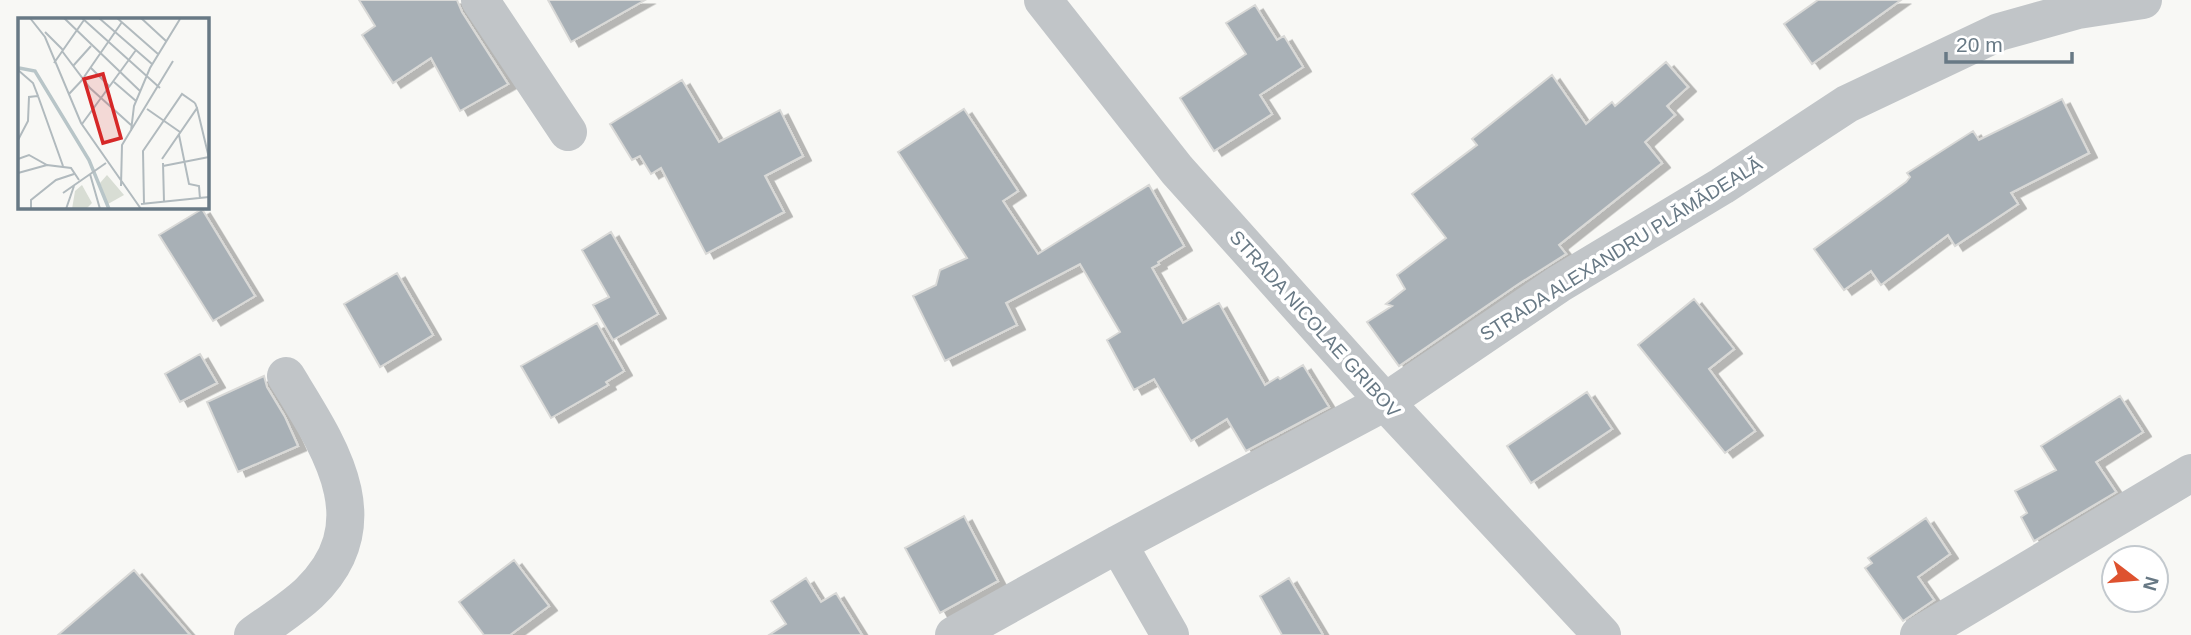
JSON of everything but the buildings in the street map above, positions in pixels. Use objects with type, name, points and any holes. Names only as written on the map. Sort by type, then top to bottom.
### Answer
[{"type":"street","points":[[480,0],[568,132]]},
{"type":"street","name":"STRADA NICOLAE GRIBOV","points":[[1043,0],[1177,170],[1385,402],[1602,635]]},
{"type":"street","name":"STRADA ALEXANDRU PLĂMĂDEALĂ","points":[[954,635],[1385,402],[1559,284],[1723,186],[1847,104],[1999,32],[2078,10],[2143,0]]},
{"type":"street","points":[[253,635],[309,593],[327,572],[342,540],[347,509],[340,478],[321,435],[286,376]]},
{"type":"street","points":[[1919,635],[2191,474]]},
{"type":"street","points":[[1118,544],[1170,635]]}]
